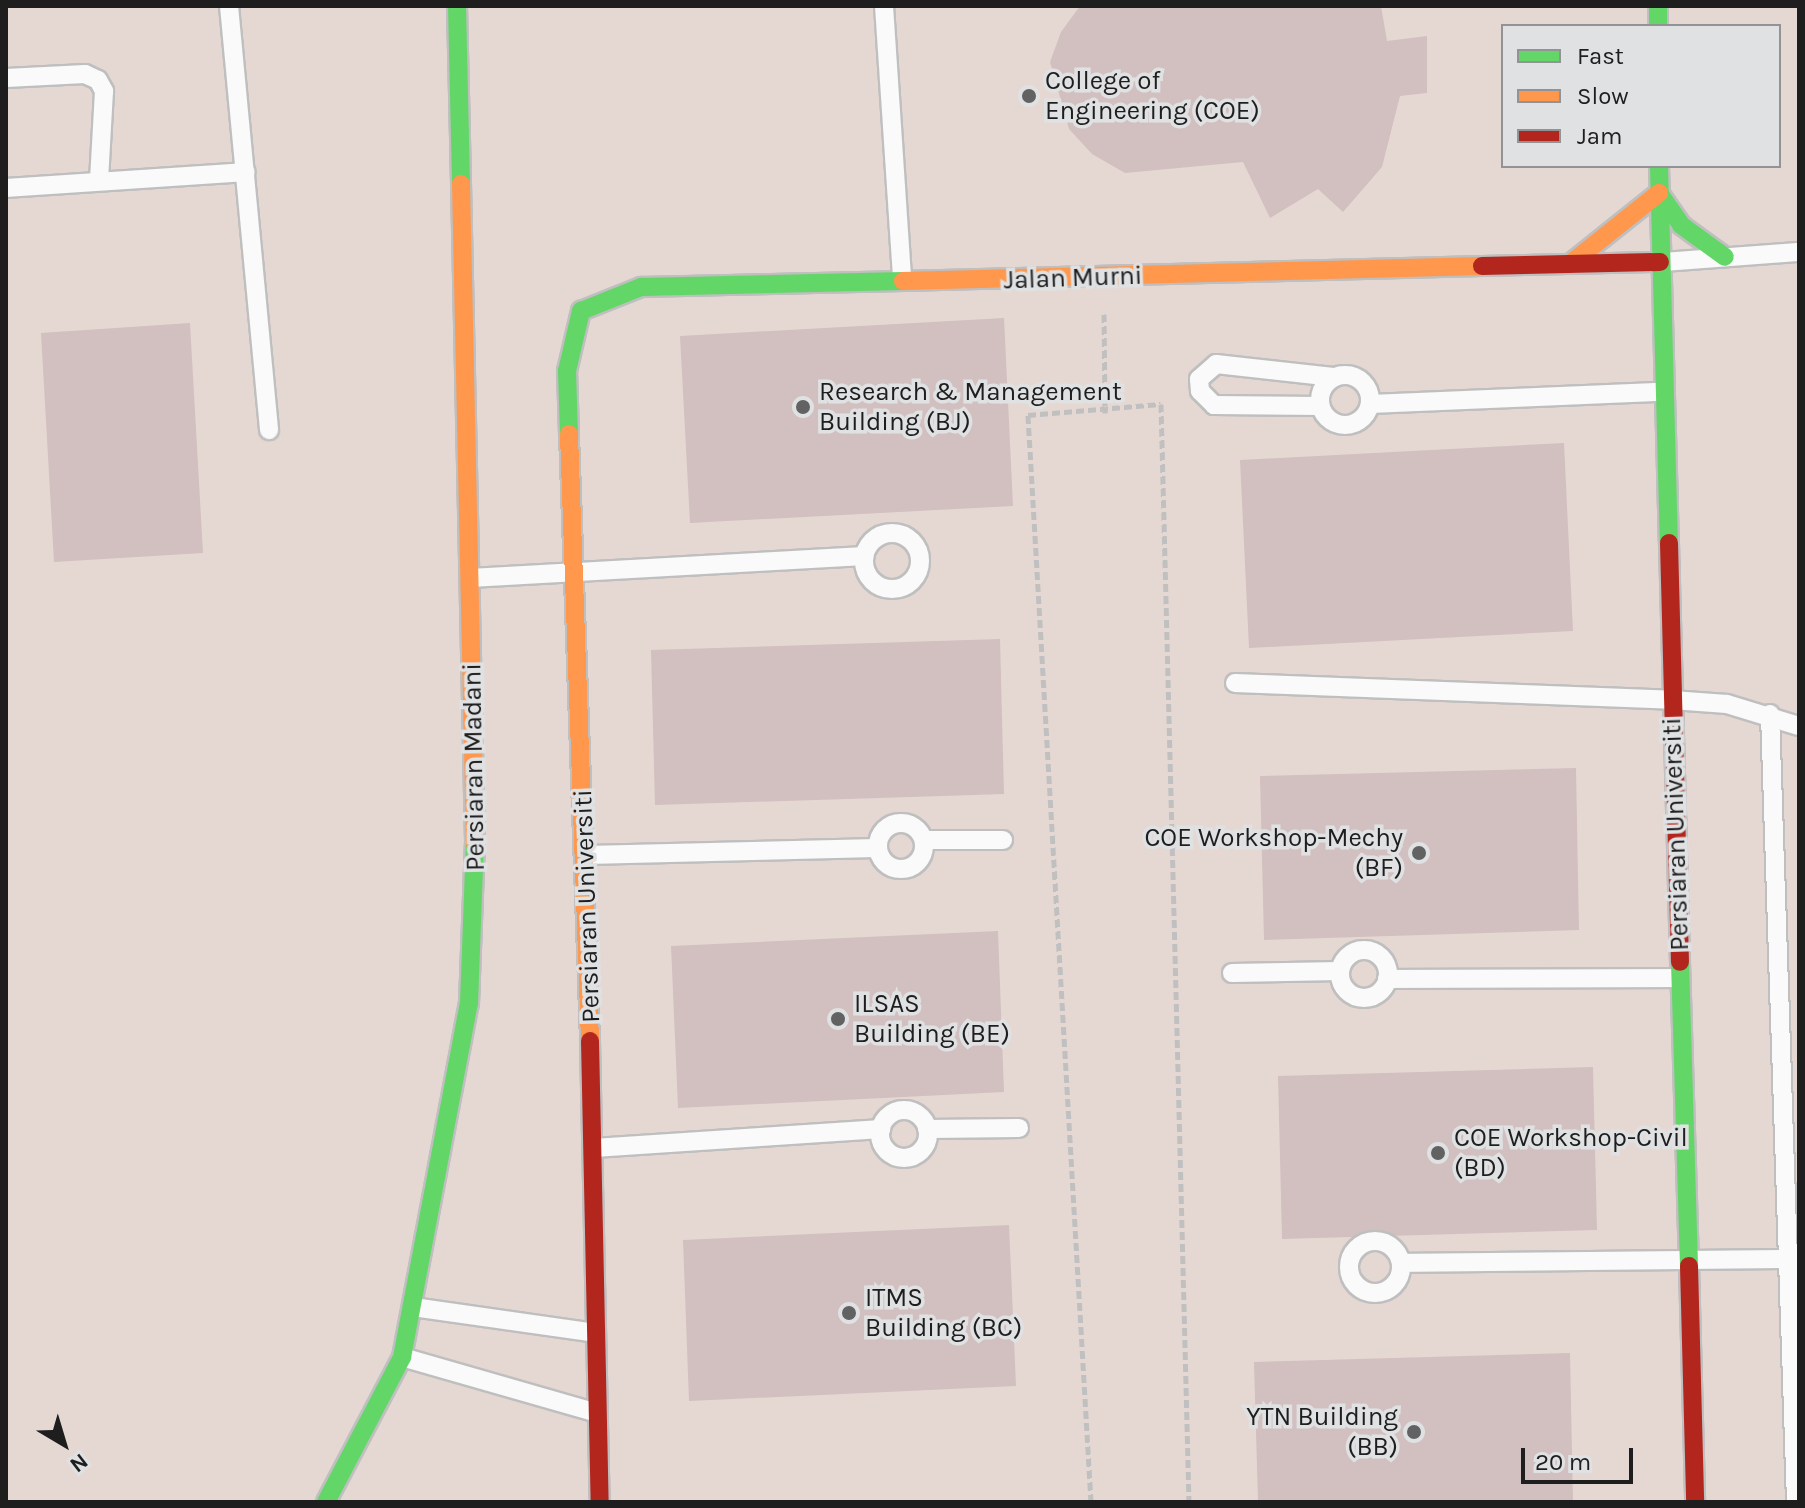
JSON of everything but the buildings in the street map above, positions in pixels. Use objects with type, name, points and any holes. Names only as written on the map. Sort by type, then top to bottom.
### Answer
[{"type":"street","name":"Persiaran Madani","points":[[326,1502],[402,1357],[470,990],[476,903],[457,6]]},
{"type":"street","name":"Persiaran Universiti","points":[[1659,168],[1662,392],[1695,1502]]},
{"type":"street","points":[[1570,264],[1659,193],[1681,225],[1725,257]]},
{"type":"street","name":"Jalan Murni","points":[[581,311],[641,287],[902,283],[1660,262]]},
{"type":"street","name":"Persiaran Universiti","points":[[581,311],[567,371],[586,855],[594,1148],[594,1412],[600,1502]]},
{"type":"lane","points":[[229,6],[269,430]]},
{"type":"lane","points":[[884,6],[902,283]]},
{"type":"lane","points":[[6,78],[85,74],[98,80],[104,91],[99,181]]},
{"type":"lane","points":[[6,188],[245,172]]},
{"type":"lane","points":[[1660,262],[1799,252]]},
{"type":"lane","points":[[1320,406],[1214,405],[1200,391],[1199,379],[1216,364],[1333,377],[1355,376],[1370,393],[1370,404],[1357,422],[1346,425],[1325,416],[1320,406],[1320,395],[1333,377]]},
{"type":"lane","points":[[1370,404],[1662,392]]},
{"type":"lane","points":[[470,578],[864,556]]},
{"type":"lane","points":[[1235,683],[1672,700],[1770,714],[1799,726]]},
{"type":"lane","points":[[1770,714],[1795,1259],[1796,1502]]},
{"type":"lane","points":[[897,823],[919,829],[924,840],[921,858],[906,869],[887,865],[878,848],[887,828],[897,823]]},
{"type":"lane","points":[[924,840],[1003,840]]},
{"type":"lane","points":[[586,855],[878,848]]},
{"type":"lane","points":[[1373,952],[1387,979],[1376,996],[1354,997],[1340,982],[1340,971],[1352,953],[1373,952]]},
{"type":"lane","points":[[1232,973],[1340,971]]},
{"type":"lane","points":[[1387,979],[1680,978]]},
{"type":"lane","points":[[594,1148],[881,1129],[905,1111],[927,1129],[1019,1128]]},
{"type":"lane","points":[[881,1129],[885,1149],[904,1158],[923,1150],[927,1129]]},
{"type":"lane","points":[[1401,1263],[1688,1265],[1795,1259]]},
{"type":"lane","points":[[413,1307],[595,1333]]},
{"type":"lane","points":[[402,1357],[594,1412]]},
{"type":"path","points":[[1104,277],[1105,413]]},
{"type":"path","points":[[1091,1502],[1028,415],[1105,413],[1161,404],[1189,1502]]},
{"type":"shaded area","points":[[6,6],[1799,6],[1799,1502],[6,1502]]},
{"type":"traffic: fast","points":[[457,6],[461,184]]},
{"type":"traffic: fast","points":[[1658,6],[1658,24]]},
{"type":"traffic: fast","points":[[1659,168],[1669,543]]},
{"type":"traffic: fast","points":[[1659,193],[1681,225],[1725,257]]},
{"type":"traffic: fast","points":[[569,434],[567,371],[581,311],[641,287],[903,281]]},
{"type":"traffic: fast","points":[[326,1502],[402,1357],[469,1004],[475,844]]},
{"type":"traffic: fast","points":[[1680,962],[1689,1266]]},
{"type":"traffic: slow","points":[[461,184],[475,844]]},
{"type":"traffic: slow","points":[[1570,264],[1659,193]]},
{"type":"traffic: slow","points":[[903,281],[1482,266]]},
{"type":"traffic: slow","points":[[569,434],[590,1041]]},
{"type":"traffic: jam","points":[[1482,266],[1660,262]]},
{"type":"traffic: jam","points":[[1669,543],[1680,962]]},
{"type":"traffic: jam","points":[[590,1041],[600,1502]]},
{"type":"traffic: jam","points":[[1689,1266],[1695,1502]]},
{"type":"place","name":"College of Engineering (COE)","points":[[1029,96]]},
{"type":"place","name":"Research & Management Building (BJ)","points":[[803,407]]},
{"type":"place","name":"COE Workshop-Mechy (BF)","points":[[1419,853]]},
{"type":"place","name":"ILSAS Building (BE)","points":[[838,1019]]},
{"type":"place","name":"COE Workshop-Civil (BD)","points":[[1438,1153]]},
{"type":"place","name":"ITMS Building (BC)","points":[[849,1313]]},
{"type":"place","name":"YTN Building (BB)","points":[[1414,1432]]}]
